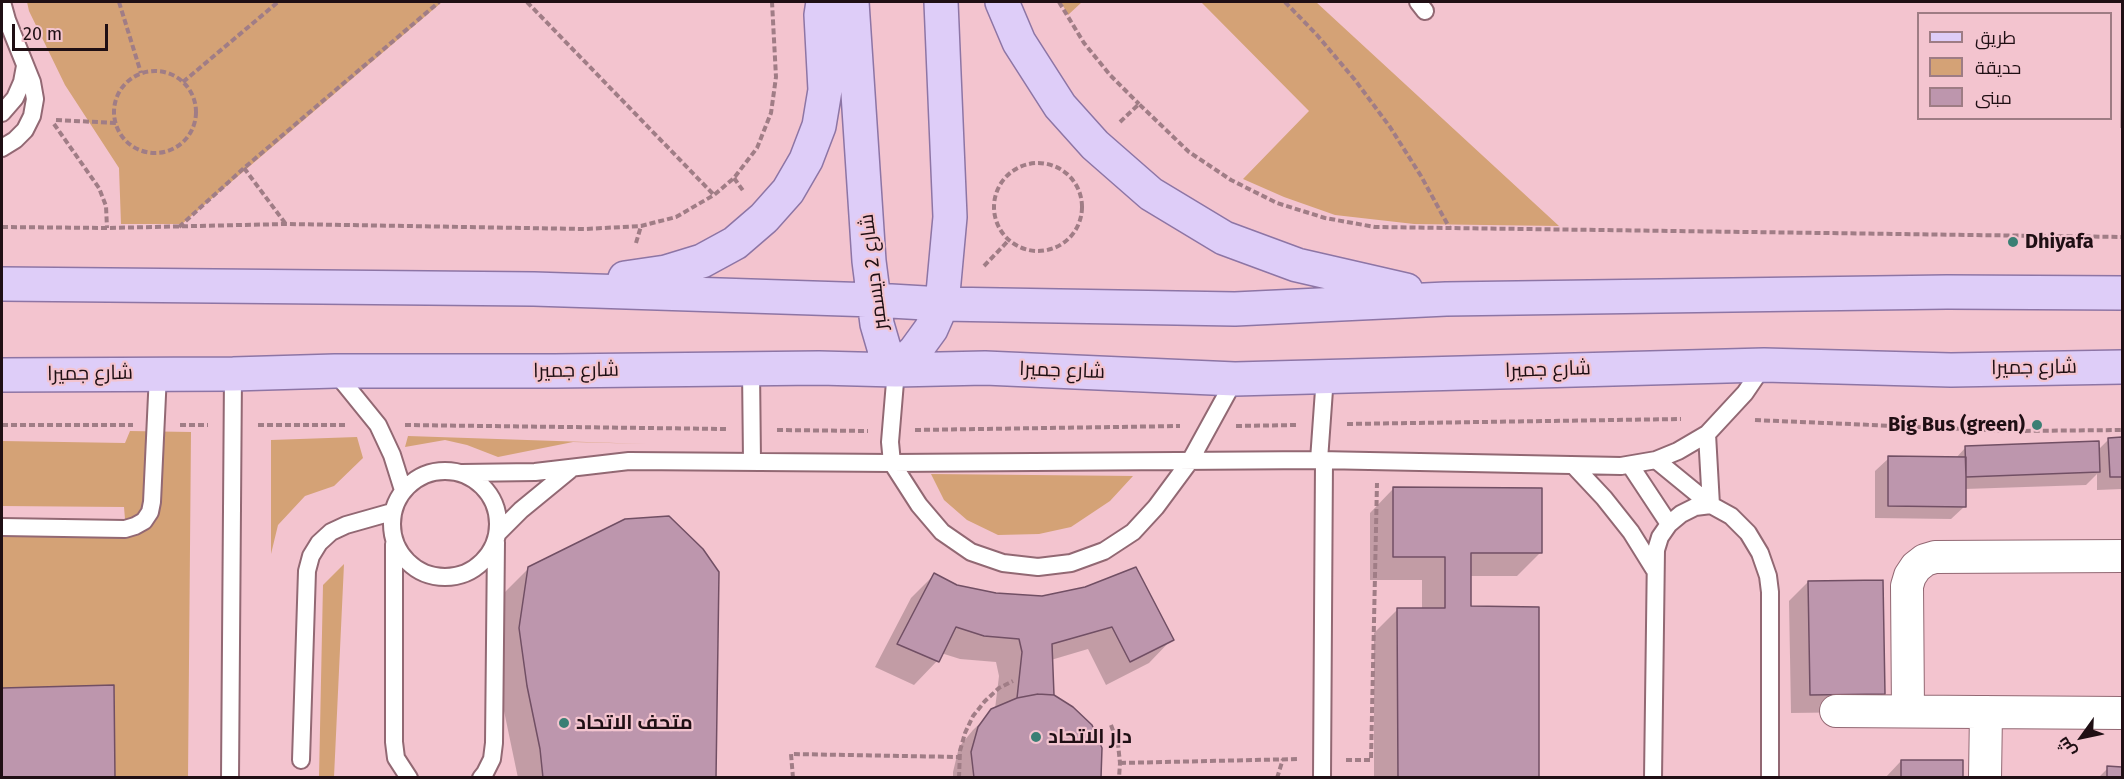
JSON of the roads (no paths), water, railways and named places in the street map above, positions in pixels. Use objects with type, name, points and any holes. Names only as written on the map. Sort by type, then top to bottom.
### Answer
[{"type":"main road","points":[[534,290],[666,272],[702,261],[727,247],[764,218],[794,181],[806,160],[819,126],[825,90],[821,15],[823,2]]},
{"type":"main road","name":"شارع 2 ديسمبر","points":[[852,2],[869,261],[879,332],[884,348],[896,370]]},
{"type":"main road","points":[[896,370],[926,336],[942,304],[950,217],[940,2]]},
{"type":"main road","points":[[1002,2],[1019,42],[1060,106],[1095,145],[1150,194],[1224,238],[1297,265],[1446,299]]},
{"type":"main road","points":[[2,284],[534,290],[942,304],[1235,309],[1446,299],[1947,292],[2122,293]]},
{"type":"main road","name":"شارع جميرا","points":[[2,375],[985,368],[1235,379],[1764,365],[1951,370],[2122,367]]},
{"type":"street","points":[[1908,711],[1907,586],[1916,567],[1925,560],[1935,557],[2122,556]]},
{"type":"street","points":[[1836,711],[2122,713]]},
{"type":"street","points":[[1985,777],[1986,712]]},
{"type":"lane","points":[[2,2],[32,82],[34,99],[32,116],[25,130],[2,149]]},
{"type":"lane","points":[[2,114],[15,98],[22,82],[25,66]]},
{"type":"lane","points":[[2,140],[2,149]]},
{"type":"lane","points":[[409,777],[396,758],[394,742],[394,540],[391,521],[397,500],[404,490],[415,478],[430,472],[446,470],[499,474],[572,469],[628,461],[892,463],[1322,460],[1574,466],[1630,465],[1656,460],[1678,451],[1707,434],[1745,393],[1764,365]]},
{"type":"lane","points":[[751,369],[752,461]]},
{"type":"lane","points":[[896,370],[891,430],[892,463],[919,505],[942,532],[971,552],[1004,563],[1038,567],[1071,563],[1104,551],[1133,532],[1156,507],[1190,461],[1235,379]]},
{"type":"lane","points":[[335,371],[378,425],[386,439],[404,490]]},
{"type":"lane","points":[[2,527],[125,529],[144,521],[150,512],[158,374]]},
{"type":"lane","points":[[230,777],[232,374]]},
{"type":"lane","points":[[1322,777],[1322,425],[1325,376]]},
{"type":"lane","points":[[1707,434],[1711,505]]},
{"type":"lane","points":[[1656,460],[1711,505],[1731,516],[1748,533],[1760,553],[1768,576],[1770,592],[1770,777]]},
{"type":"lane","points":[[1630,465],[1669,525]]},
{"type":"lane","points":[[1574,466],[1618,515],[1654,569]]},
{"type":"lane","points":[[394,540],[400,554],[410,565],[423,573],[438,577],[453,577],[467,573],[490,553],[497,536],[520,510],[572,469]]},
{"type":"lane","points":[[462,473],[473,478],[491,497],[496,508],[495,742],[492,759],[481,777]]},
{"type":"lane","points":[[1653,777],[1656,550],[1660,537],[1680,514],[1695,507],[1711,505]]},
{"type":"lane","points":[[301,760],[307,571],[311,556],[319,543],[331,532],[346,525],[392,512]]},
{"type":"place","name":"Dhiyafa","points":[[2013,242]]},
{"type":"place","name":"Big Bus (green)","points":[[2037,425]]},
{"type":"place","name":"متحف الاتحاد","points":[[564,723]]},
{"type":"place","name":"دار الاتحاد","points":[[1036,737]]}]
